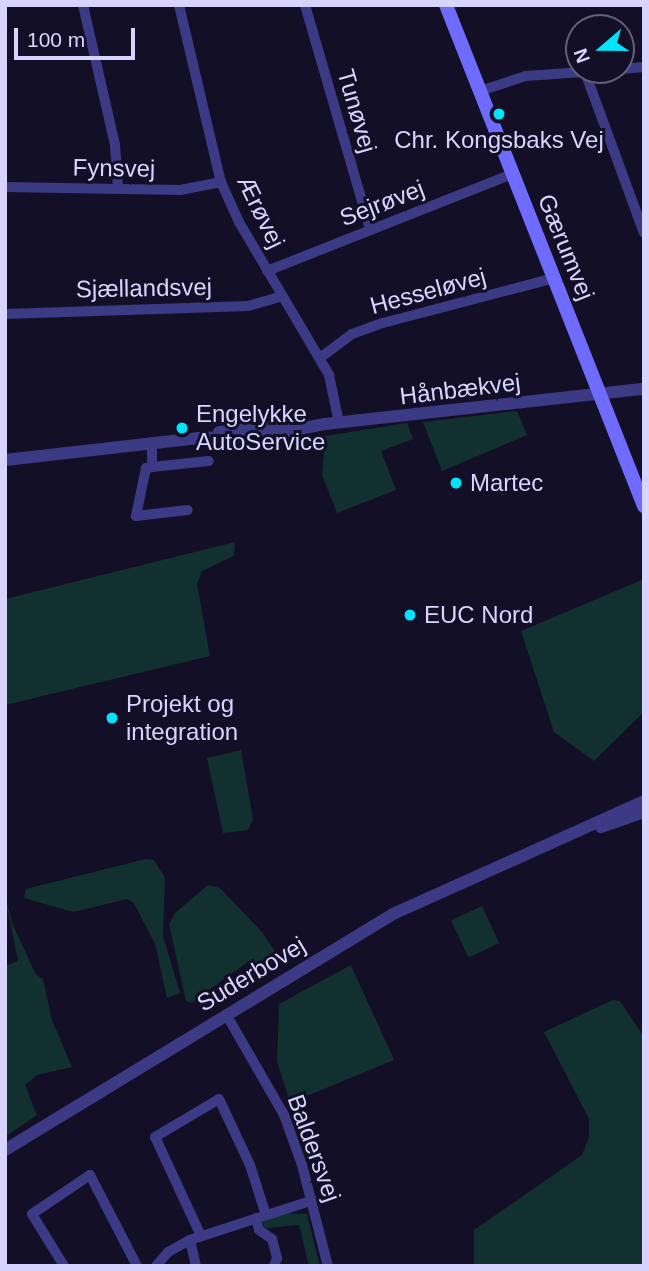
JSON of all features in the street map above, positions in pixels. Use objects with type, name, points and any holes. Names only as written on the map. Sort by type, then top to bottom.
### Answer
[{"type":"main road","name":"Gærumvej","points":[[446,5],[644,506]]},
{"type":"street","points":[[83,5],[115,145],[118,188]]},
{"type":"street","name":"Ærøvej","points":[[178,5],[221,182],[267,271],[320,358],[333,390],[339,423]]},
{"type":"street","name":"Tunøvej","points":[[305,5],[370,229]]},
{"type":"street","points":[[480,91],[526,76],[565,73]]},
{"type":"street","points":[[589,84],[644,233]]},
{"type":"street","name":"Sejrøvej","points":[[267,271],[512,174]]},
{"type":"street","name":"Fynsvej","points":[[5,187],[180,190],[221,182]]},
{"type":"street","name":"Hesseløvej","points":[[320,358],[352,334],[383,323],[554,278]]},
{"type":"street","name":"Sjællandsvej","points":[[5,314],[248,306],[282,296]]},
{"type":"street","name":"Hånbækvej","points":[[5,460],[152,442],[256,437],[325,424],[644,389]]},
{"type":"street","points":[[152,442],[152,467]]},
{"type":"street","points":[[188,510],[136,516],[146,468],[209,461]]},
{"type":"street","name":"Suderbovej","points":[[5,1150],[393,914],[644,801]]},
{"type":"street","name":"Suderbovej","points":[[528,851],[644,812]]},
{"type":"street","name":"Baldersvej","points":[[226,1014],[284,1115],[313,1200],[328,1266]]},
{"type":"street","points":[[201,1236],[155,1137],[219,1099],[250,1165],[261,1217],[259,1230],[272,1239],[277,1258],[274,1266]]},
{"type":"street","points":[[64,1266],[32,1214],[90,1175],[137,1266]]},
{"type":"street","points":[[156,1266],[168,1252],[190,1240],[313,1200]]},
{"type":"street","points":[[190,1240],[196,1266]]},
{"type":"green space","points":[[517,411],[527,435],[442,471],[423,422]]},
{"type":"green space","points":[[407,423],[413,439],[381,451],[396,490],[337,513],[322,475],[325,436]]},
{"type":"green space","points":[[235,542],[234,556],[202,571],[197,584],[210,656],[5,705],[5,599]]},
{"type":"green space","points":[[644,579],[644,712],[594,761],[554,732],[521,631]]},
{"type":"green space","points":[[241,750],[253,819],[248,830],[223,833],[207,758]]},
{"type":"green space","points":[[146,859],[154,860],[165,878],[163,936],[180,993],[167,998],[155,944],[134,903],[127,899],[73,912],[24,898],[26,889]]},
{"type":"green space","points":[[208,885],[220,888],[262,932],[280,959],[258,973],[249,961],[191,1003],[186,1001],[169,924],[175,913]]},
{"type":"green space","points":[[5,897],[13,925],[36,975],[43,979],[52,1020],[72,1067],[37,1075],[25,1085],[37,1115],[5,1137],[5,966],[18,961]]},
{"type":"green space","points":[[482,906],[499,943],[469,958],[451,920]]},
{"type":"green space","points":[[351,965],[394,1060],[290,1103],[277,1061],[279,1004]]},
{"type":"green space","points":[[613,1000],[620,1001],[644,1037],[644,1266],[474,1266],[474,1230],[582,1155],[589,1137],[589,1119],[544,1032]]},
{"type":"green space","points":[[283,1213],[307,1214],[320,1266],[309,1266],[299,1225],[265,1228],[263,1222]]},
{"type":"place","name":"Chr. Kongsbaks Vej","points":[[499,114]]},
{"type":"place","name":"Engelykke AutoService","points":[[182,428]]},
{"type":"place","name":"Martec","points":[[456,483]]},
{"type":"place","name":"EUC Nord","points":[[410,615]]},
{"type":"place","name":"Projekt og integration","points":[[112,718]]}]
